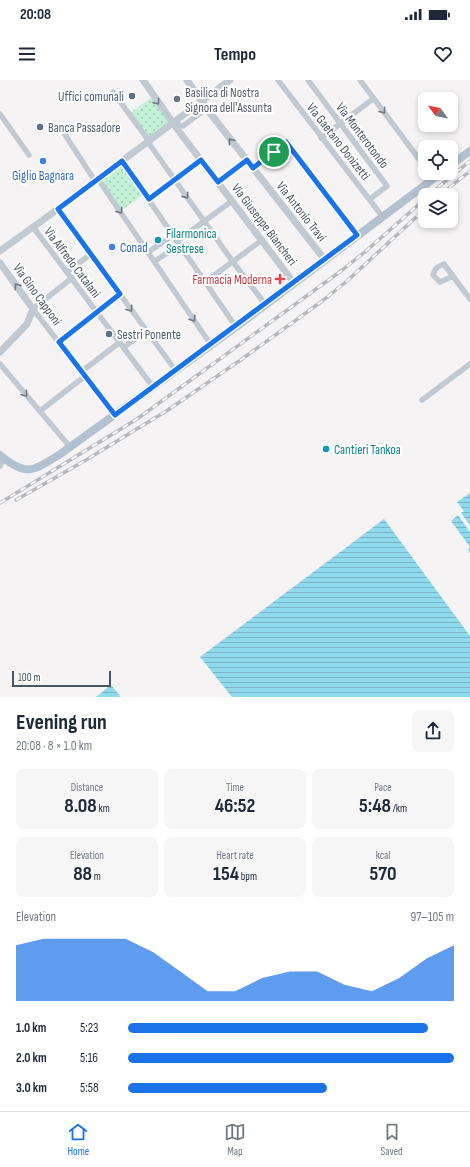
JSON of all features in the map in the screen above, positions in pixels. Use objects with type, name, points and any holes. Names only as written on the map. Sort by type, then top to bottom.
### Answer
[{"type":"main road","points":[[458,160],[470,151]]},
{"type":"main road","points":[[1,460],[19,469],[33,470],[41,467],[71,448],[325,260],[427,180]]},
{"type":"street","name":"Via Giuseppe Biancheri","points":[[143,80],[172,122],[294,282]]},
{"type":"street","name":"Via Antonio Travi","points":[[187,80],[202,102],[325,260]]},
{"type":"street","points":[[0,251],[230,80]]},
{"type":"street","name":"Via Gaetano Donizetti","points":[[278,80],[382,216]]},
{"type":"street","name":"Via Monterotondo","points":[[308,80],[387,186],[370,199]]},
{"type":"street","points":[[360,80],[418,158]]},
{"type":"street","points":[[113,92],[233,262],[266,304]]},
{"type":"street","points":[[322,138],[374,99]]},
{"type":"street","points":[[0,114],[29,155]]},
{"type":"street","points":[[62,130],[211,345]]},
{"type":"street","points":[[253,168],[286,142],[357,235]]},
{"type":"street","points":[[149,199],[201,160]]},
{"type":"street","points":[[218,182],[247,160]]},
{"type":"street","points":[[122,161],[236,326]]},
{"type":"street","points":[[154,261],[204,221],[232,201]]},
{"type":"street","points":[[58,209],[176,371]]},
{"type":"street","name":"Via Alfredo Catalani","points":[[34,227],[153,387]]},
{"type":"street","points":[[148,252],[174,235]]},
{"type":"street","points":[[205,282],[262,240]]},
{"type":"street","points":[[67,272],[91,254]]},
{"type":"street","name":"Via Gino Capponi","points":[[0,262],[115,415]]},
{"type":"street","points":[[454,278],[452,277],[440,282],[433,275],[439,265],[444,264],[470,299]]},
{"type":"street","points":[[0,352],[26,324],[34,309],[72,278]]},
{"type":"street","points":[[59,342],[120,294]]},
{"type":"street","points":[[40,411],[83,374],[122,345],[147,331]]},
{"type":"street","points":[[0,364],[71,448]]},
{"type":"street","points":[[422,400],[470,364]]},
{"type":"green space","points":[[152,97],[170,121],[148,138],[130,113]]},
{"type":"green space","points":[[121,165],[143,195],[122,210],[101,180]]},
{"type":"water","points":[[470,493],[470,525],[461,513],[464,511],[457,502]]},
{"type":"water","points":[[458,515],[470,532],[470,547],[451,521]]},
{"type":"water","points":[[384,519],[470,636],[470,697],[232,697],[200,657]]},
{"type":"water","points":[[111,685],[121,697],[96,697]]},
{"type":"railway","points":[[437,188],[470,161]]},
{"type":"railway","points":[[449,188],[470,171]]},
{"type":"railway","points":[[0,503],[137,419],[341,271],[418,205]]},
{"type":"railway","points":[[16,500],[86,460],[168,410],[242,359],[321,302],[347,281],[418,215]]},
{"type":"place","name":"Uffici comunali","points":[[132,96]]},
{"type":"place","name":"Basilica di Nostra Signora dell'Assunta","points":[[177,99]]},
{"type":"place","name":"Banca Passadore","points":[[40,127]]},
{"type":"place","name":"Giglio Bagnara","points":[[43,161]]},
{"type":"place","name":"Filarmonica Sestrese","points":[[158,240]]},
{"type":"place","name":"Conad","points":[[112,247]]},
{"type":"place","name":"Farmacia Moderna","points":[[280,279]]},
{"type":"place","name":"Sestri Ponente","points":[[109,334]]},
{"type":"place","name":"Cantieri Tankoa","points":[[326,449]]},
{"type":"route","points":[[286,142],[357,235],[115,415],[59,342],[120,294],[58,209],[122,161],[149,199],[201,160],[218,182],[247,160],[253,168],[274,152],[286,142]]}]
